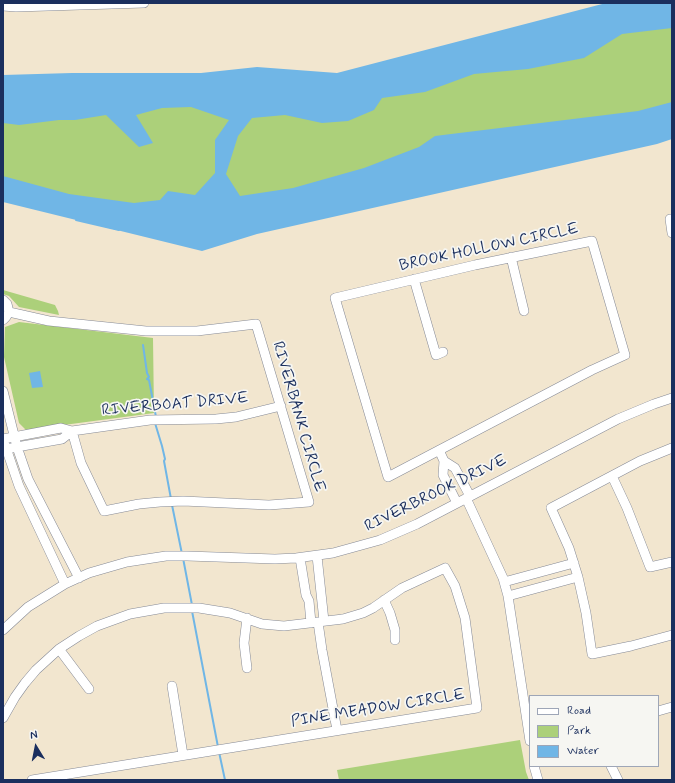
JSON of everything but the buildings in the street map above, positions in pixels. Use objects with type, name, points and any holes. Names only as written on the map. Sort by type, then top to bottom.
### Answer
[{"type":"street","points":[[3,6],[144,3]]},
{"type":"street","points":[[672,219],[670,219],[672,233]]},
{"type":"street","name":"BROOK HOLLOW CIRCLE","points":[[592,242],[625,356],[592,370],[388,477],[335,298],[511,258],[592,242]]},
{"type":"street","points":[[511,258],[524,311]]},
{"type":"street","points":[[414,279],[436,354],[443,352]]},
{"type":"street","points":[[3,300],[7,304],[6,316]]},
{"type":"street","name":"RIVERBANK CIRCLE","points":[[6,316],[146,331],[198,331],[256,324],[309,502],[269,505],[183,501],[160,502],[139,504],[104,511],[81,463],[72,431]]},
{"type":"street","points":[[3,391],[17,447],[28,479],[78,578]]},
{"type":"street","name":"RIVERBROOK DRIVE","points":[[3,630],[28,607],[65,584],[121,563],[166,556],[274,559],[300,558],[333,554],[380,540],[417,524],[618,419],[672,398]]},
{"type":"street","name":"RIVERBOAT DRIVE","points":[[72,431],[150,420],[216,419],[236,417],[281,406]]},
{"type":"street","points":[[65,584],[19,486],[4,450],[3,439],[61,428],[72,431]]},
{"type":"street","points":[[4,450],[62,439],[72,431]]},
{"type":"street","points":[[672,448],[654,455],[551,508],[560,526],[578,577],[586,613],[592,654],[631,646],[672,635]]},
{"type":"street","points":[[438,450],[444,461],[455,468],[504,582],[508,596],[529,734]]},
{"type":"street","points":[[444,461],[442,475],[457,503]]},
{"type":"street","points":[[612,476],[627,508],[650,567],[672,562]]},
{"type":"street","points":[[317,556],[322,602],[318,622]]},
{"type":"street","points":[[300,558],[306,595],[318,622],[337,730]]},
{"type":"street","points":[[504,582],[574,563]]},
{"type":"street","name":"PINE MEADOW CIRCLE","points":[[3,718],[25,683],[36,670],[59,649],[97,626],[124,616],[147,610],[181,607],[199,608],[230,613],[262,624],[284,626],[352,617],[363,614],[402,588],[445,568],[457,591],[465,618],[477,708],[32,780]]},
{"type":"street","points":[[508,596],[578,577]]},
{"type":"street","points":[[384,600],[395,630],[395,640]]},
{"type":"street","points":[[309,603],[322,602]]},
{"type":"street","points":[[247,618],[244,643],[247,668]]},
{"type":"street","points":[[59,649],[89,689]]},
{"type":"street","points":[[172,686],[183,756]]},
{"type":"street","points":[[659,711],[672,707]]},
{"type":"street","points":[[534,767],[538,780]]},
{"type":"street","points":[[612,767],[618,780]]},
{"type":"green space","points":[[672,17],[672,111],[255,206],[134,213],[3,178],[3,109],[196,99]]},
{"type":"green space","points":[[3,290],[55,305],[59,315],[19,307],[9,296],[3,294]]},
{"type":"green space","points":[[19,322],[153,338],[154,413],[26,430],[19,423],[4,357],[5,327]]},
{"type":"green space","points":[[520,740],[529,780],[339,780],[337,770]]},
{"type":"water","points":[[606,3],[672,3],[672,28],[622,34],[584,58],[528,69],[474,74],[425,92],[382,98],[374,110],[348,121],[322,123],[285,115],[252,118],[238,136],[226,174],[240,196],[293,188],[364,168],[419,147],[435,136],[638,111],[672,102],[672,139],[657,144],[257,234],[202,251],[3,202],[3,176],[69,194],[134,203],[160,200],[168,191],[195,195],[215,173],[215,140],[229,120],[191,107],[162,108],[136,115],[153,143],[139,147],[106,115],[75,120],[59,120],[19,125],[3,123],[3,75],[72,73],[201,73],[257,67],[337,73]]},
{"type":"water","points":[[40,371],[43,387],[32,388],[29,373]]},
{"type":"waterway","points":[[76,220],[119,230]]},
{"type":"waterway","points":[[143,345],[147,373],[149,377],[147,379],[149,380],[156,417]]},
{"type":"waterway","points":[[155,423],[165,459],[164,461],[171,499]]},
{"type":"waterway","points":[[172,505],[182,554]]},
{"type":"waterway","points":[[183,558],[192,605]]},
{"type":"waterway","points":[[192,611],[218,747]]},
{"type":"waterway","points":[[219,752],[225,780]]}]
